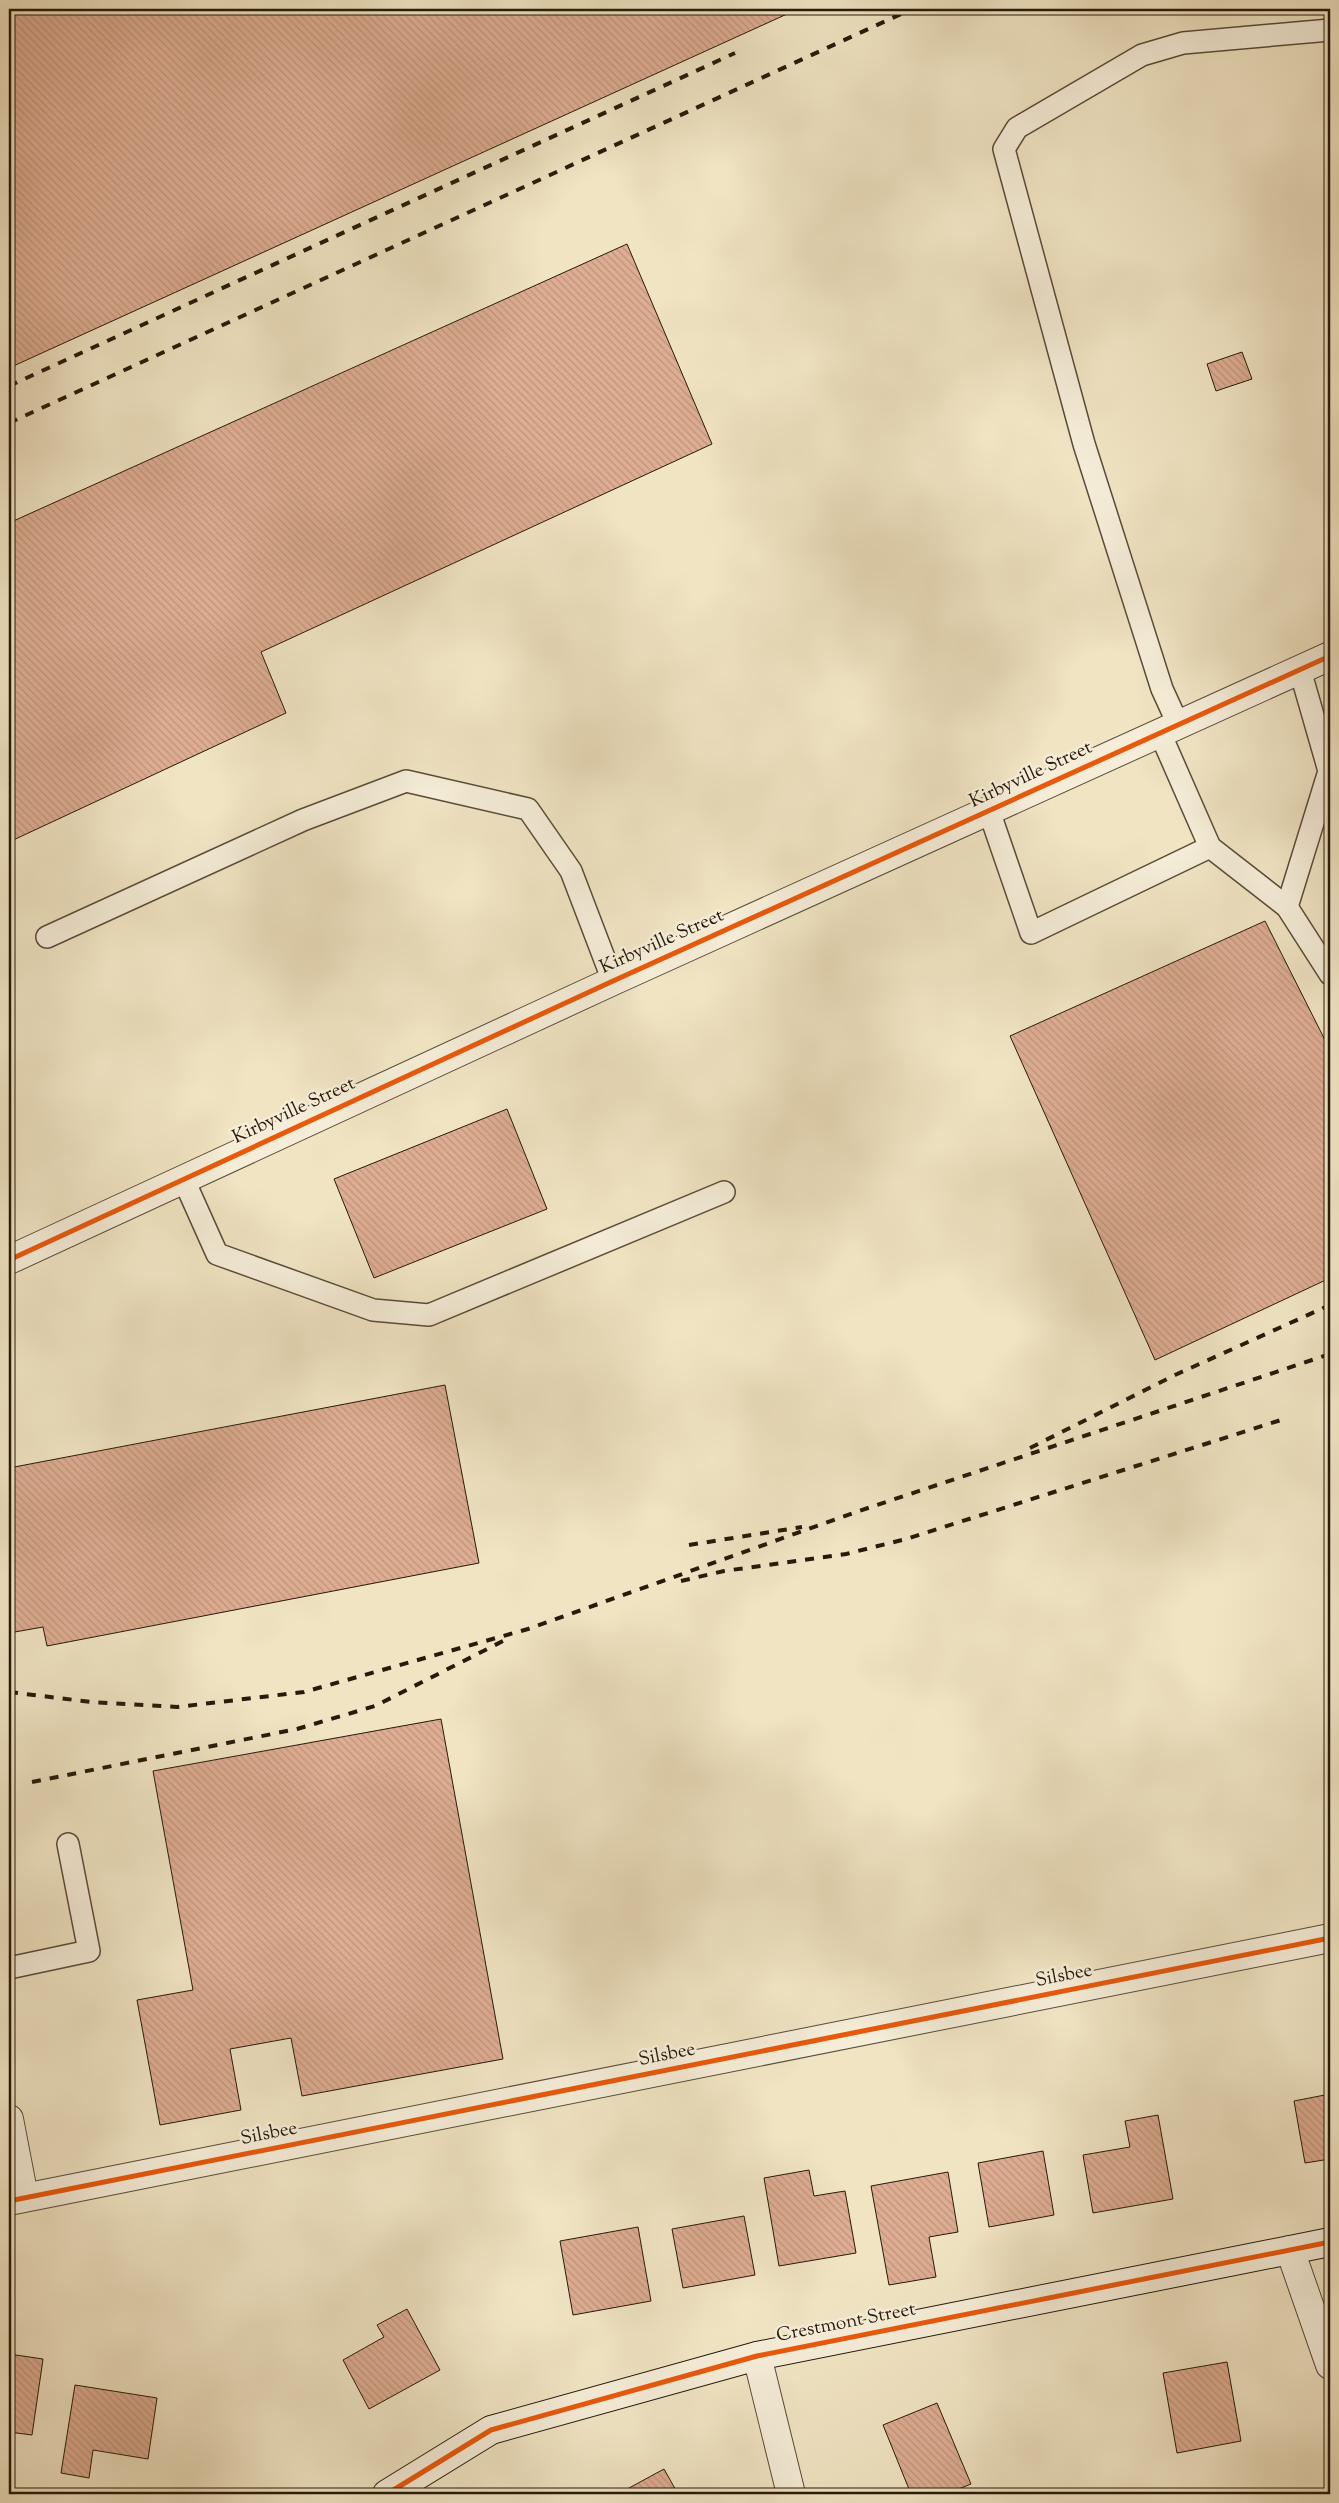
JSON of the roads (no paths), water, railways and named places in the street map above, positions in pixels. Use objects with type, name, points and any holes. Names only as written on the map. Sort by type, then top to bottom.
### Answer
[{"type":"street","name":"Kirbyville Street","points":[[9,1260],[613,980],[1330,656]]},
{"type":"street","name":"Silsbee","points":[[17,2199],[1330,1938]]},
{"type":"street","points":[[9,2119],[17,2199]]},
{"type":"street","name":"Crestmont Street","points":[[387,2494],[491,2430],[757,2356],[1330,2242]]},
{"type":"street","points":[[1290,2250],[1330,2366]]},
{"type":"street","points":[[757,2356],[791,2494]]},
{"type":"lane","points":[[1330,30],[1184,43],[1142,55],[1017,128],[1004,149],[1084,444],[1162,688],[1169,728],[1210,847],[1287,907],[1330,974]]},
{"type":"lane","points":[[1287,907],[1329,770],[1300,670]]},
{"type":"lane","points":[[47,937],[303,820],[406,781],[528,809],[571,871],[613,980]]},
{"type":"lane","points":[[989,811],[1031,933],[1210,847]]},
{"type":"lane","points":[[183,1178],[217,1254],[373,1310],[429,1315],[724,1192]]},
{"type":"lane","points":[[9,1968],[89,1951],[68,1844]]},
{"type":"railway","points":[[9,423],[912,9]]},
{"type":"railway","points":[[9,386],[735,53]]},
{"type":"railway","points":[[1030,1448],[1175,1375],[1330,1305]]},
{"type":"railway","points":[[9,1692],[91,1702],[177,1707],[304,1692],[528,1629],[856,1512],[1330,1354]]},
{"type":"railway","points":[[681,1581],[724,1571],[846,1554],[906,1539],[1281,1420]]},
{"type":"railway","points":[[689,1545],[802,1527]]},
{"type":"railway","points":[[32,1782],[297,1729],[375,1706],[505,1640]]}]
